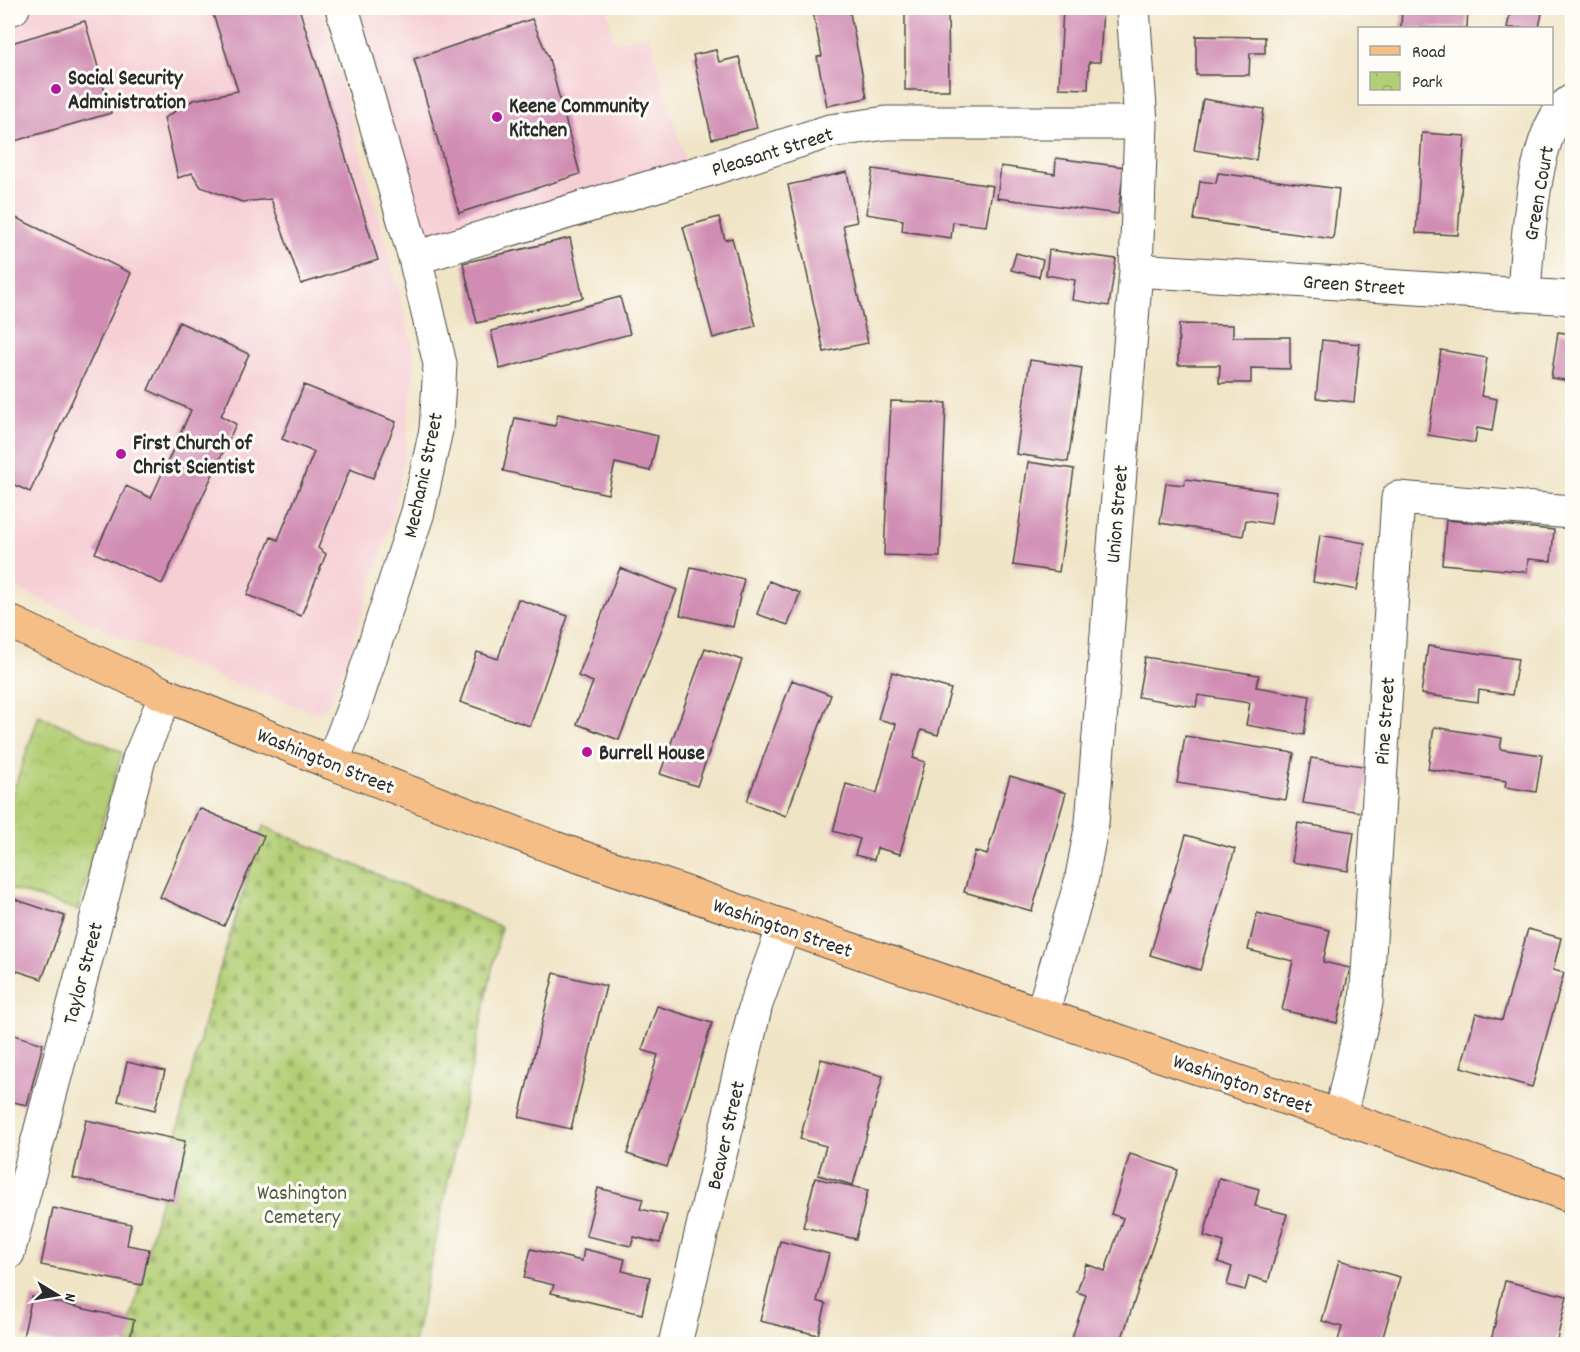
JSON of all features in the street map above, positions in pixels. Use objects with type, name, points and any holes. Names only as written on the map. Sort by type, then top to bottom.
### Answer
[{"type":"main road","name":"Washington Street","points":[[8,621],[166,695],[332,763],[555,848],[1572,1196]]},
{"type":"street","points":[[8,9],[13,8]]},
{"type":"street","name":"Mechanic Street","points":[[332,763],[355,704],[418,512],[436,430],[440,364],[415,258],[342,8]]},
{"type":"street","name":"Union Street","points":[[1042,1014],[1081,882],[1092,823],[1136,270],[1141,123],[1133,8]]},
{"type":"street","name":"Green Court","points":[[1524,294],[1537,173],[1544,142],[1563,106],[1572,101]]},
{"type":"street","name":"Pleasant Street","points":[[415,258],[830,131],[886,123],[1141,123]]},
{"type":"street","name":"Green Street","points":[[1136,270],[1572,298]]},
{"type":"street","name":"Pine Street","points":[[1340,1116],[1366,1003],[1398,498],[1572,512]]},
{"type":"street","name":"Taylor Street","points":[[8,1254],[139,759],[166,695]]},
{"type":"street","name":"Beaver Street","points":[[675,1344],[756,1004],[784,927]]},
{"type":"shaded area","points":[[8,8],[321,8],[399,291],[415,360],[405,454],[393,517],[349,653],[327,708],[317,713],[230,682],[116,635],[8,584]]},
{"type":"shaded area","points":[[358,8],[607,8],[614,43],[649,34],[687,167],[425,249]]},
{"type":"green space","points":[[39,715],[122,752],[78,910],[8,888],[8,807]]},
{"type":"green space","name":"Washington Cemetery","points":[[263,826],[501,927],[414,1344],[125,1344],[206,1015]]},
{"type":"building","points":[[211,8],[299,8],[378,260],[301,284],[271,199],[242,202],[201,187],[192,173],[178,178],[164,118],[193,100],[238,91]]},
{"type":"building","points":[[812,8],[849,8],[867,98],[827,106],[817,57],[822,56]]},
{"type":"building","points":[[1063,8],[1103,8],[1100,62],[1089,62],[1088,89],[1059,88]]},
{"type":"building","points":[[1402,8],[1468,8],[1467,27],[1401,27]]},
{"type":"building","points":[[1511,8],[1543,8],[1539,27],[1507,27]]},
{"type":"building","points":[[905,10],[948,10],[949,90],[905,90]]},
{"type":"building","name":"Keene Community Kitchen","points":[[532,19],[549,59],[580,174],[459,213],[414,59]]},
{"type":"building","name":"Social Security Administration","points":[[85,21],[111,113],[8,143],[8,44]]},
{"type":"building","points":[[1196,36],[1265,37],[1265,53],[1250,53],[1249,75],[1196,75]]},
{"type":"building","points":[[716,50],[719,62],[739,57],[757,128],[712,139],[693,55]]},
{"type":"building","points":[[1203,99],[1264,109],[1256,160],[1194,150]]},
{"type":"building","points":[[1422,133],[1465,136],[1458,235],[1416,233]]},
{"type":"building","points":[[1056,158],[1124,167],[1118,214],[997,198],[1001,166],[1055,174]]},
{"type":"building","points":[[873,169],[993,186],[986,226],[953,222],[951,238],[902,231],[903,220],[866,214]]},
{"type":"building","points":[[847,172],[857,222],[843,225],[868,343],[824,352],[788,185]]},
{"type":"building","points":[[1218,173],[1339,189],[1333,239],[1194,220],[1200,181],[1216,183]]},
{"type":"building","points":[[8,214],[131,273],[30,492],[8,482]]},
{"type":"building","points":[[719,217],[725,240],[732,238],[756,326],[713,338],[683,227]]},
{"type":"building","points":[[570,238],[583,298],[477,323],[463,263]]},
{"type":"building","points":[[1049,250],[1116,259],[1109,306],[1072,300],[1075,280],[1046,275]]},
{"type":"building","points":[[1016,253],[1043,260],[1039,277],[1011,270]]},
{"type":"building","points":[[620,297],[630,334],[500,369],[491,331]]},
{"type":"building","points":[[179,322],[249,354],[221,416],[236,424],[162,584],[95,553],[126,486],[151,498],[191,410],[148,390]]},
{"type":"building","points":[[1179,324],[1233,325],[1233,337],[1290,337],[1290,369],[1251,368],[1251,383],[1219,383],[1220,365],[1178,365]]},
{"type":"building","points":[[1558,332],[1572,334],[1572,381],[1551,378]]},
{"type":"building","points":[[1322,340],[1360,344],[1354,402],[1316,398]]},
{"type":"building","points":[[1441,350],[1487,358],[1481,396],[1497,399],[1492,431],[1477,428],[1475,443],[1428,435]]},
{"type":"building","points":[[1030,360],[1082,368],[1068,462],[1016,454]]},
{"type":"building","points":[[304,385],[396,422],[373,478],[350,469],[318,548],[326,554],[301,616],[247,595],[271,537],[278,540],[314,452],[282,439]]},
{"type":"building","points":[[891,401],[946,403],[940,557],[884,555]]},
{"type":"building","points":[[558,414],[658,436],[650,471],[615,463],[608,494],[503,471],[515,418],[555,426]]},
{"type":"building","points":[[1028,462],[1074,469],[1059,572],[1013,565]]},
{"type":"building","points":[[1186,479],[1276,492],[1271,524],[1246,520],[1243,536],[1160,523],[1166,483],[1184,485]]},
{"type":"building","points":[[1446,520],[1554,530],[1551,561],[1528,559],[1527,572],[1442,564]]},
{"type":"building","points":[[1320,535],[1365,543],[1357,590],[1313,582]]},
{"type":"building","points":[[691,567],[744,579],[733,627],[680,615]]},
{"type":"building","points":[[620,568],[677,590],[619,740],[577,724],[593,682],[578,676]]},
{"type":"building","points":[[769,581],[800,593],[788,625],[757,614]]},
{"type":"building","points":[[518,599],[568,616],[530,726],[460,702],[477,652],[498,659]]},
{"type":"building","points":[[1428,646],[1518,659],[1512,695],[1479,690],[1478,702],[1421,694]]},
{"type":"building","points":[[705,648],[742,660],[697,786],[660,774]]},
{"type":"building","points":[[1145,657],[1259,675],[1256,687],[1310,696],[1304,735],[1246,725],[1250,703],[1198,695],[1196,707],[1138,697]]},
{"type":"building","points":[[892,672],[951,689],[938,735],[921,730],[913,758],[925,762],[900,854],[877,848],[874,860],[855,855],[860,839],[833,831],[846,784],[877,793],[896,724],[878,719]]},
{"type":"building","points":[[792,680],[831,695],[786,816],[747,801]]},
{"type":"building","points":[[1434,727],[1502,738],[1500,749],[1542,755],[1536,792],[1505,787],[1506,781],[1428,769]]},
{"type":"building","points":[[1185,736],[1294,753],[1286,800],[1177,783]]},
{"type":"building","points":[[1311,758],[1369,767],[1361,812],[1303,803]]},
{"type":"building","points":[[1010,776],[1066,793],[1032,911],[964,892],[975,851],[987,855]]},
{"type":"building","points":[[199,808],[264,836],[224,926],[160,897]]},
{"type":"building","points":[[1298,823],[1354,832],[1348,871],[1292,862]]},
{"type":"building","points":[[1186,835],[1235,849],[1200,970],[1150,955]]},
{"type":"building","points":[[8,897],[65,916],[42,979],[8,968]]},
{"type":"building","points":[[1257,913],[1330,930],[1323,962],[1350,968],[1337,1023],[1282,1010],[1293,961],[1248,950]]},
{"type":"building","points":[[1528,929],[1561,938],[1553,970],[1564,973],[1532,1087],[1461,1067],[1476,1013],[1502,1020]]},
{"type":"building","points":[[554,973],[606,986],[571,1129],[519,1117]]},
{"type":"building","points":[[1572,988],[1572,1009],[1566,1006]]},
{"type":"building","points":[[657,1006],[712,1023],[667,1167],[627,1154],[658,1055],[642,1050]]},
{"type":"building","points":[[8,1033],[43,1044],[27,1105],[8,1101]]},
{"type":"building","points":[[821,1059],[883,1076],[853,1185],[818,1175],[826,1146],[800,1139]]},
{"type":"building","points":[[127,1062],[165,1071],[155,1110],[118,1101]]},
{"type":"building","points":[[86,1120],[185,1141],[173,1200],[73,1178]]},
{"type":"building","points":[[1130,1154],[1178,1170],[1120,1344],[1070,1344],[1086,1295],[1077,1292],[1086,1264],[1105,1271],[1123,1218],[1111,1214]]},
{"type":"building","points":[[815,1178],[868,1190],[856,1239],[803,1227]]},
{"type":"building","points":[[1219,1178],[1259,1189],[1255,1206],[1287,1214],[1268,1282],[1249,1276],[1245,1290],[1227,1285],[1232,1267],[1218,1262],[1224,1242],[1204,1236]]},
{"type":"building","points":[[598,1188],[643,1199],[640,1209],[667,1215],[660,1243],[634,1237],[631,1246],[586,1236]]},
{"type":"building","points":[[53,1208],[131,1224],[127,1245],[149,1249],[142,1285],[41,1265]]},
{"type":"building","points":[[780,1241],[829,1254],[817,1301],[826,1304],[818,1335],[760,1321]]},
{"type":"building","points":[[531,1249],[582,1261],[584,1249],[625,1259],[622,1271],[650,1277],[642,1314],[551,1293],[554,1285],[524,1278]]},
{"type":"building","points":[[1339,1260],[1400,1277],[1381,1344],[1337,1344],[1342,1327],[1322,1321]]},
{"type":"building","points":[[1505,1281],[1567,1296],[1556,1344],[1476,1344],[1478,1338],[1491,1341]]},
{"type":"building","points":[[32,1297],[134,1320],[129,1344],[59,1344],[23,1337]]},
{"type":"place","name":"Social Security Administration","points":[[56,89]]},
{"type":"place","name":"Keene Community Kitchen","points":[[497,117]]},
{"type":"place","name":"First Church of Christ Scientist","points":[[121,454]]},
{"type":"place","name":"Burrell House","points":[[587,752]]}]
